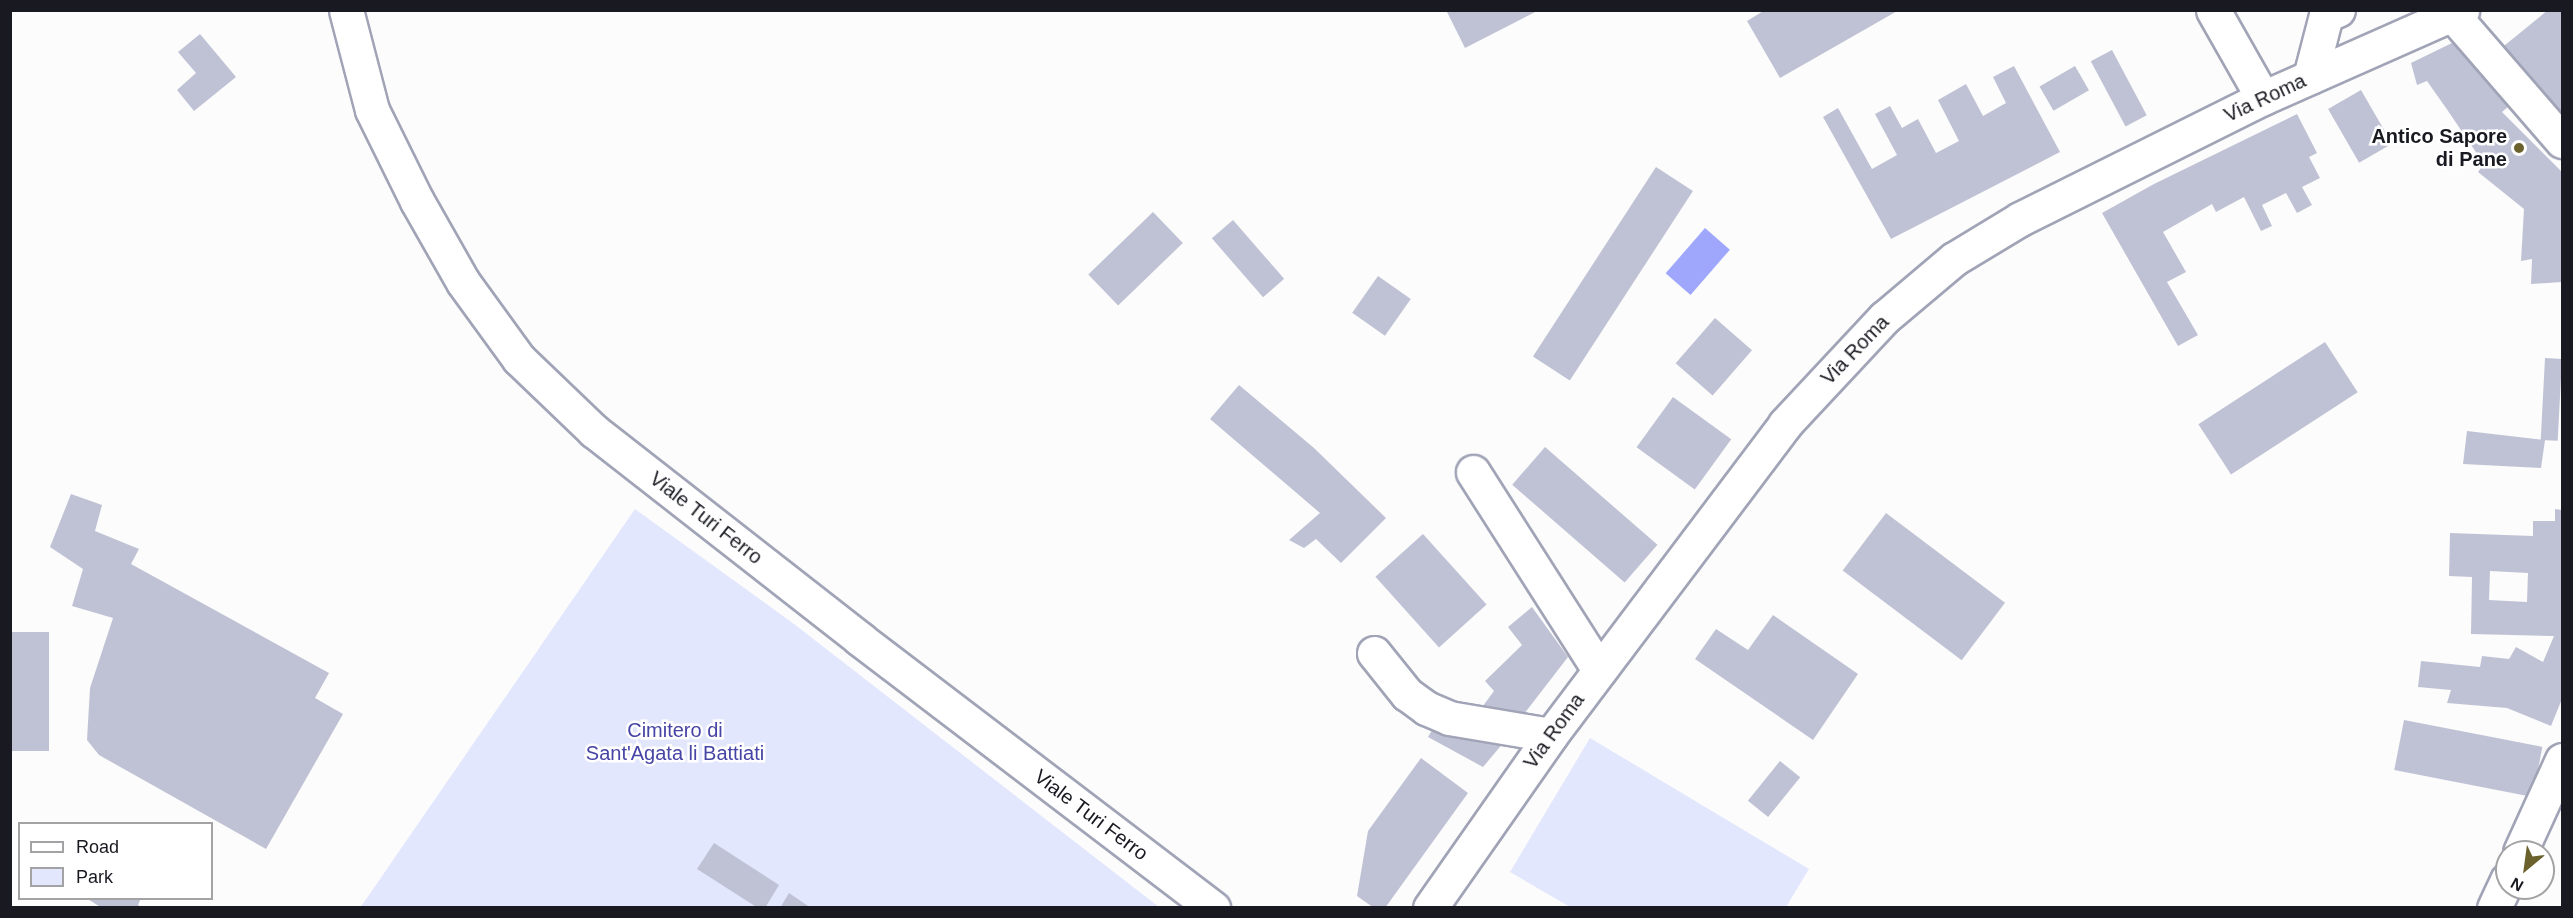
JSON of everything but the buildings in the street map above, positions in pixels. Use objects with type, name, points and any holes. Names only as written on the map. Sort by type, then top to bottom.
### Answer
[{"type":"main road","name":"Viale Turi Ferro","points":[[346,10],[372,110],[412,191],[463,282],[519,359],[594,431],[860,639],[1213,908]]},
{"type":"main road","points":[[2213,10],[2263,98]]},
{"type":"main road","points":[[2310,77],[2326,15],[2338,10]]},
{"type":"main road","points":[[2457,12],[2562,141]]},
{"type":"main road","name":"Via Roma","points":[[1430,908],[1551,735],[1785,424],[1893,311],[1954,259],[2020,219],[2263,98],[2457,12]]},
{"type":"main road","points":[[1473,472],[1599,670]]},
{"type":"main road","points":[[1512,571],[1549,592]]},
{"type":"main road","points":[[1374,653],[1407,694],[1426,708],[1449,718],[1551,735]]},
{"type":"main road","points":[[2525,840],[2562,760]]},
{"type":"green space","name":"Cimitero di Sant'Agata li Battiati","points":[[635,509],[794,624],[1159,907],[360,908]]},
{"type":"green space","points":[[1590,738],[1809,869],[1786,907],[1570,907],[1510,872]]},
{"type":"water","points":[[1705,228],[1730,250],[1691,295],[1666,273]]},
{"type":"place","name":"Antico Sapore di Pane","points":[[2519,148]]}]
